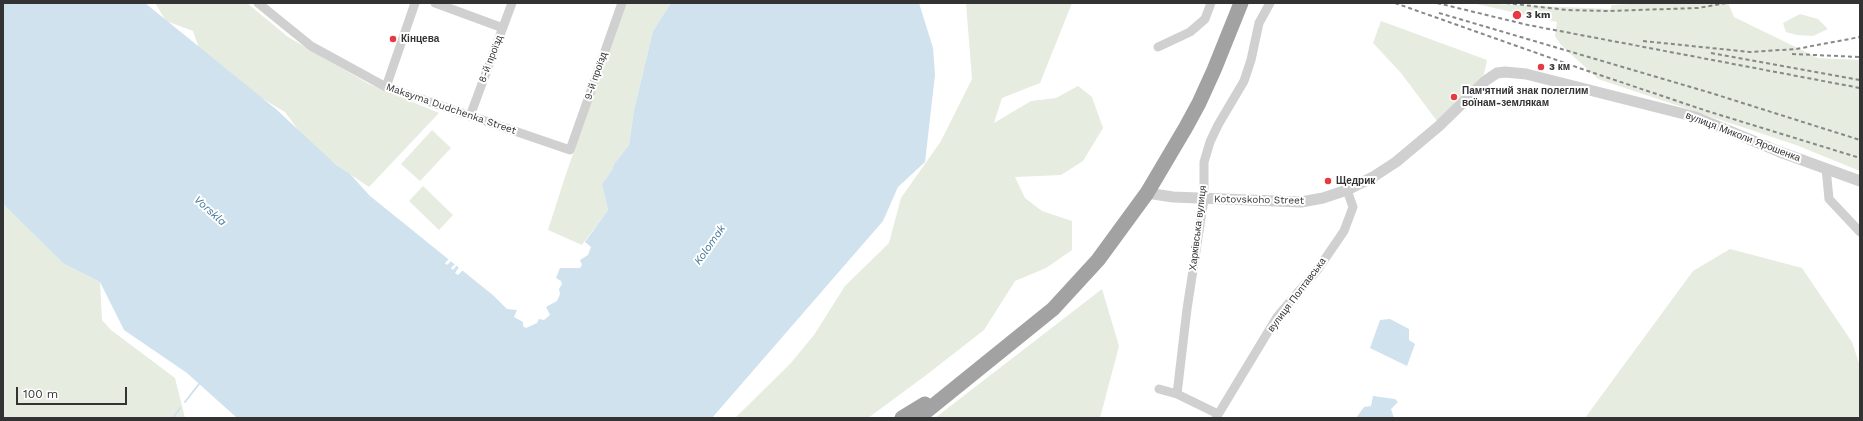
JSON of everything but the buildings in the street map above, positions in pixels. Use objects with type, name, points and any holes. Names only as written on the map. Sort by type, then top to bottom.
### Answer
[{"type":"highway","points":[[918,418],[1053,309],[1098,260],[1147,193],[1165,165],[1199,103],[1241,3]]},
{"type":"highway","points":[[902,418],[980,369]]},
{"type":"street","name":"Maksyma Dudchenka Street","points":[[258,3],[311,46],[386,87],[570,150]]},
{"type":"street","points":[[386,87],[414,6],[405,3]]},
{"type":"street","points":[[435,3],[503,28]]},
{"type":"street","name":"8-й проїзд","points":[[470,116],[512,3]]},
{"type":"street","name":"9-й проїзд","points":[[570,150],[622,3]]},
{"type":"street","points":[[1158,47],[1190,32],[1205,19],[1212,3]]},
{"type":"street","name":"Харківська вулиця","points":[[1177,394],[1187,309],[1204,199],[1204,162],[1210,142],[1218,125],[1244,81],[1251,60],[1259,22],[1270,3]]},
{"type":"street","name":"Kotovskoho Street","points":[[1147,193],[1173,197],[1204,199],[1301,202],[1323,198],[1346,190],[1373,177],[1396,162],[1439,126],[1485,81],[1497,74],[1505,72],[1526,74],[1696,117],[1860,181]]},
{"type":"street","points":[[1826,168],[1830,199],[1860,232]]},
{"type":"street","name":"вулиця Полтавська","points":[[1217,416],[1277,317],[1318,269],[1344,231],[1353,206],[1346,190]]},
{"type":"street","points":[[1159,388],[1177,394],[1217,416]]},
{"type":"shaded area","points":[[155,3],[247,3],[288,37],[369,84],[439,113],[369,187],[336,165],[308,143],[285,112],[245,88],[200,51],[193,31],[166,21]]},
{"type":"shaded area","points":[[626,3],[671,3],[653,31],[634,110],[629,145],[614,164],[612,170],[602,184],[608,210],[582,245],[548,230]]},
{"type":"shaded area","points":[[966,3],[1072,3],[1040,83],[1002,98],[994,123],[1031,101],[1056,98],[1078,86],[1092,97],[1103,128],[1083,161],[1061,175],[1015,177],[1025,198],[1042,211],[1072,221],[1072,250],[1046,268],[1015,281],[984,330],[868,418],[735,418],[790,364],[814,335],[845,286],[889,243],[901,198],[941,141],[972,79]]},
{"type":"shaded area","points":[[1472,3],[1610,9],[1612,5],[1648,3],[1728,3],[1734,17],[1818,58],[1860,60],[1860,171],[1796,145],[1598,79],[1561,45],[1555,36],[1557,22]]},
{"type":"shaded area","points":[[1800,14],[1818,19],[1828,29],[1813,36],[1797,35],[1786,32],[1783,23]]},
{"type":"shaded area","points":[[1381,21],[1487,60],[1484,74],[1437,121],[1401,73],[1373,43]]},
{"type":"shaded area","points":[[432,130],[451,148],[420,181],[401,164]]},
{"type":"shaded area","points":[[423,186],[453,215],[439,230],[409,201]]},
{"type":"shaded area","points":[[3,204],[64,264],[100,282],[102,320],[111,330],[175,378],[185,418],[3,418]]},
{"type":"shaded area","points":[[1730,249],[1802,268],[1852,342],[1860,366],[1860,418],[1585,418],[1693,271]]},
{"type":"shaded area","points":[[1102,289],[1119,346],[1100,418],[935,418]]},
{"type":"water","points":[[3,3],[145,3],[277,110],[336,165],[350,174],[370,196],[494,296],[507,309],[517,310],[514,317],[523,322],[523,326],[526,328],[537,323],[539,319],[544,320],[550,315],[546,307],[557,301],[560,294],[559,289],[562,284],[561,281],[556,278],[560,268],[580,268],[582,265],[580,260],[588,255],[591,247],[585,242],[608,210],[602,184],[612,170],[614,164],[629,145],[634,110],[653,31],[671,3],[919,3],[933,48],[935,75],[925,162],[898,187],[883,221],[712,418],[237,418],[187,373],[124,330],[100,282],[64,264],[3,204]]},
{"type":"water","points":[[1390,319],[1409,329],[1409,340],[1415,344],[1407,366],[1370,348],[1380,320]]},
{"type":"water","points":[[1373,396],[1395,399],[1398,402],[1391,409],[1394,418],[1356,418],[1364,407],[1371,406]]},
{"type":"pier","points":[[450,258],[464,269],[458,275],[455,273],[459,267],[457,265],[453,270],[451,268],[455,264],[451,261],[447,265],[445,263]]},
{"type":"waterway","points":[[185,402],[199,384]]},
{"type":"waterway","points":[[173,418],[180,408]]},
{"type":"railway","points":[[1395,3],[1707,111],[1860,158]]},
{"type":"railway","points":[[1437,3],[1528,25],[1860,88]]},
{"type":"railway","points":[[1506,3],[1567,10],[1607,11],[1698,8],[1726,3]]},
{"type":"railway","points":[[1439,13],[1711,93],[1860,140]]},
{"type":"railway","points":[[1643,41],[1750,52],[1796,49],[1860,37]]},
{"type":"railway","points":[[1711,53],[1860,80]]},
{"type":"railway","points":[[1792,54],[1860,57]]},
{"type":"place","name":"3 km","points":[[1517,15]]},
{"type":"place","name":"Кінцева","points":[[393,39]]},
{"type":"place","name":"3 км","points":[[1541,67]]},
{"type":"place","name":"Пам'ятний знак полеглим воїнам-землякам","points":[[1454,97]]},
{"type":"place","name":"Щедрик","points":[[1328,181]]},
{"type":"water label","name":"Vorskla","points":[[210,211]]},
{"type":"water label","name":"Kolomak","points":[[710,245]]}]
